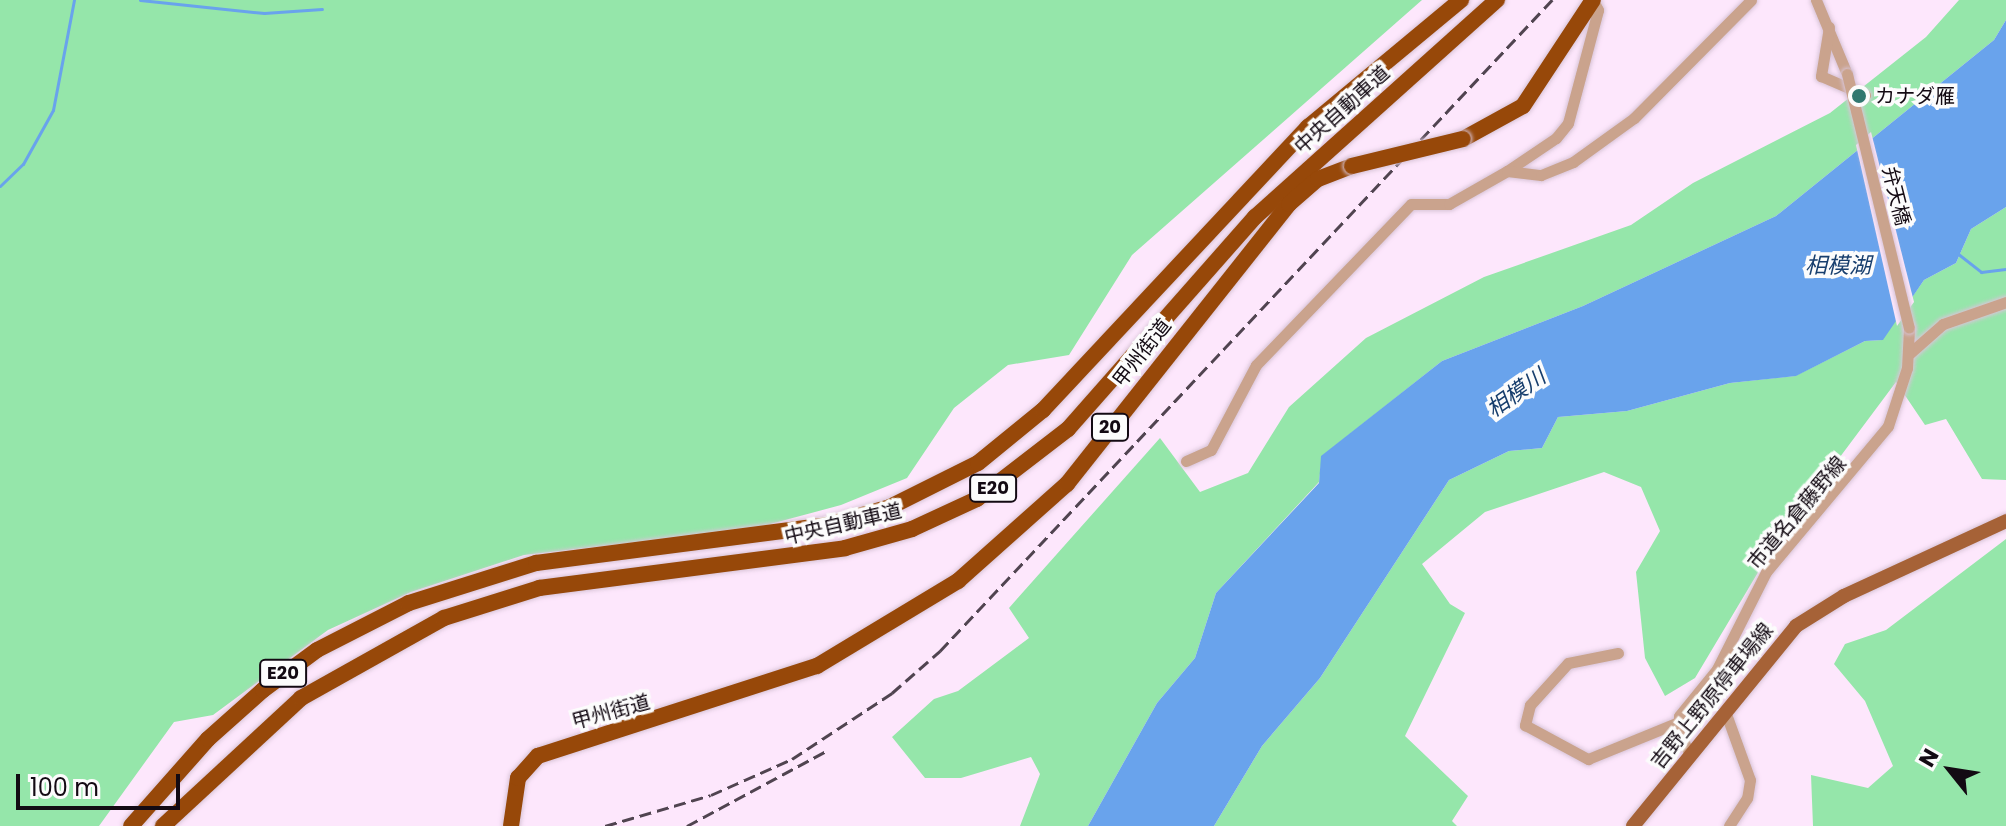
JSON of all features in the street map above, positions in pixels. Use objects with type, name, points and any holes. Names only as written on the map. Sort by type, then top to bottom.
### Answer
[{"type":"highway","name":"中央自動車道","points":[[131,826],[208,739],[288,670],[374,619],[476,578],[574,556],[812,528],[924,492],[978,463],[1043,410],[1182,255],[1308,127],[1461,0]]},
{"type":"highway","name":"中央自動車道","points":[[163,826],[301,698],[381,648],[471,607],[553,586],[845,548],[912,529],[977,499],[1068,429],[1255,217],[1497,0]]},
{"type":"highway","name":"甲州街道","points":[[511,826],[518,778],[538,756],[817,666],[958,581],[1067,484],[1289,204],[1318,179],[1352,166],[1463,139],[1523,106],[1593,0]]},
{"type":"main road","name":"吉野上野原停車場線","points":[[1633,826],[1777,646],[1817,610],[2006,521]]},
{"type":"street","points":[[1186,461],[1211,450],[1256,365],[1411,204],[1449,204],[1556,138],[1568,123],[1598,10],[1593,0]]},
{"type":"street","points":[[1507,171],[1541,175],[1573,162],[1634,118],[1751,0]]},
{"type":"street","points":[[1816,0],[1829,27],[1821,76],[1865,95]]},
{"type":"street","name":"弁天橋","points":[[1829,27],[1847,74],[1909,328]]},
{"type":"street","points":[[1910,353],[1943,324],[2006,302]]},
{"type":"street","name":"市道名倉藤野線","points":[[1676,723],[1717,669],[1766,572],[1872,452],[1901,396],[1910,353],[1909,328]]},
{"type":"street","points":[[1618,653],[1568,663],[1530,705],[1525,725],[1588,759],[1676,723],[1690,754]]},
{"type":"street","points":[[1725,711],[1750,780],[1747,798],[1729,826]]},
{"type":"green space","points":[[0,0],[1422,0],[1132,255],[1069,355],[1008,365],[954,408],[907,478],[841,505],[752,529],[524,555],[411,592],[328,630],[213,715],[174,722],[99,826],[0,826]]},
{"type":"green space","points":[[1959,0],[2006,0],[2006,20],[1994,40],[1776,216],[1583,306],[1442,361],[1322,456],[1319,482],[1216,593],[1195,658],[1157,703],[1088,826],[1020,826],[1040,774],[1031,757],[961,778],[925,778],[892,737],[934,699],[958,691],[1029,638],[1009,608],[1160,438],[1200,492],[1248,473],[1289,407],[1366,338],[1484,277],[1631,225],[1693,183],[1830,113],[1926,37]]},
{"type":"green space","points":[[2006,207],[2006,480],[1982,479],[1946,419],[1925,425],[1896,382],[1775,544],[1695,678],[1665,696],[1645,658],[1636,572],[1660,531],[1641,487],[1604,472],[1485,512],[1422,564],[1450,604],[1465,613],[1405,736],[1468,796],[1452,821],[1457,826],[1214,826],[1262,746],[1320,678],[1449,480],[1509,451],[1542,448],[1558,417],[1627,411],[1730,383],[1795,376],[1865,341],[1882,340],[1924,280],[1956,263],[1971,229]]},
{"type":"green space","points":[[2006,539],[2006,826],[1813,826],[1811,775],[1868,788],[1893,766],[1865,701],[1834,664],[1845,644],[1886,630]]},
{"type":"water","name":"相模湖","points":[[2006,20],[2006,207],[1971,229],[1956,263],[1924,280],[1883,340],[1865,341],[1796,376],[1730,383],[1627,411],[1558,417],[1542,448],[1509,451],[1449,480],[1320,678],[1262,746],[1214,826],[1088,826],[1157,703],[1195,658],[1216,593],[1319,483],[1321,456],[1442,361],[1583,306],[1776,216],[1994,40]]},
{"type":"pier","points":[[1871,132],[1914,302],[1897,326],[1856,145]]},
{"type":"waterway","points":[[0,186],[23,164],[53,110],[74,0]]},
{"type":"waterway","points":[[140,0],[264,13],[322,9]]},
{"type":"waterway","points":[[1957,253],[1981,272],[2006,269]]},
{"type":"railway","points":[[605,826],[711,795],[792,759],[892,693],[940,651],[1552,0]]},
{"type":"railway","points":[[687,826],[828,750]]},
{"type":"place","name":"カナダ雁","points":[[1859,96]]},
{"type":"water label","name":"相模川","points":[[1516,393]]}]
